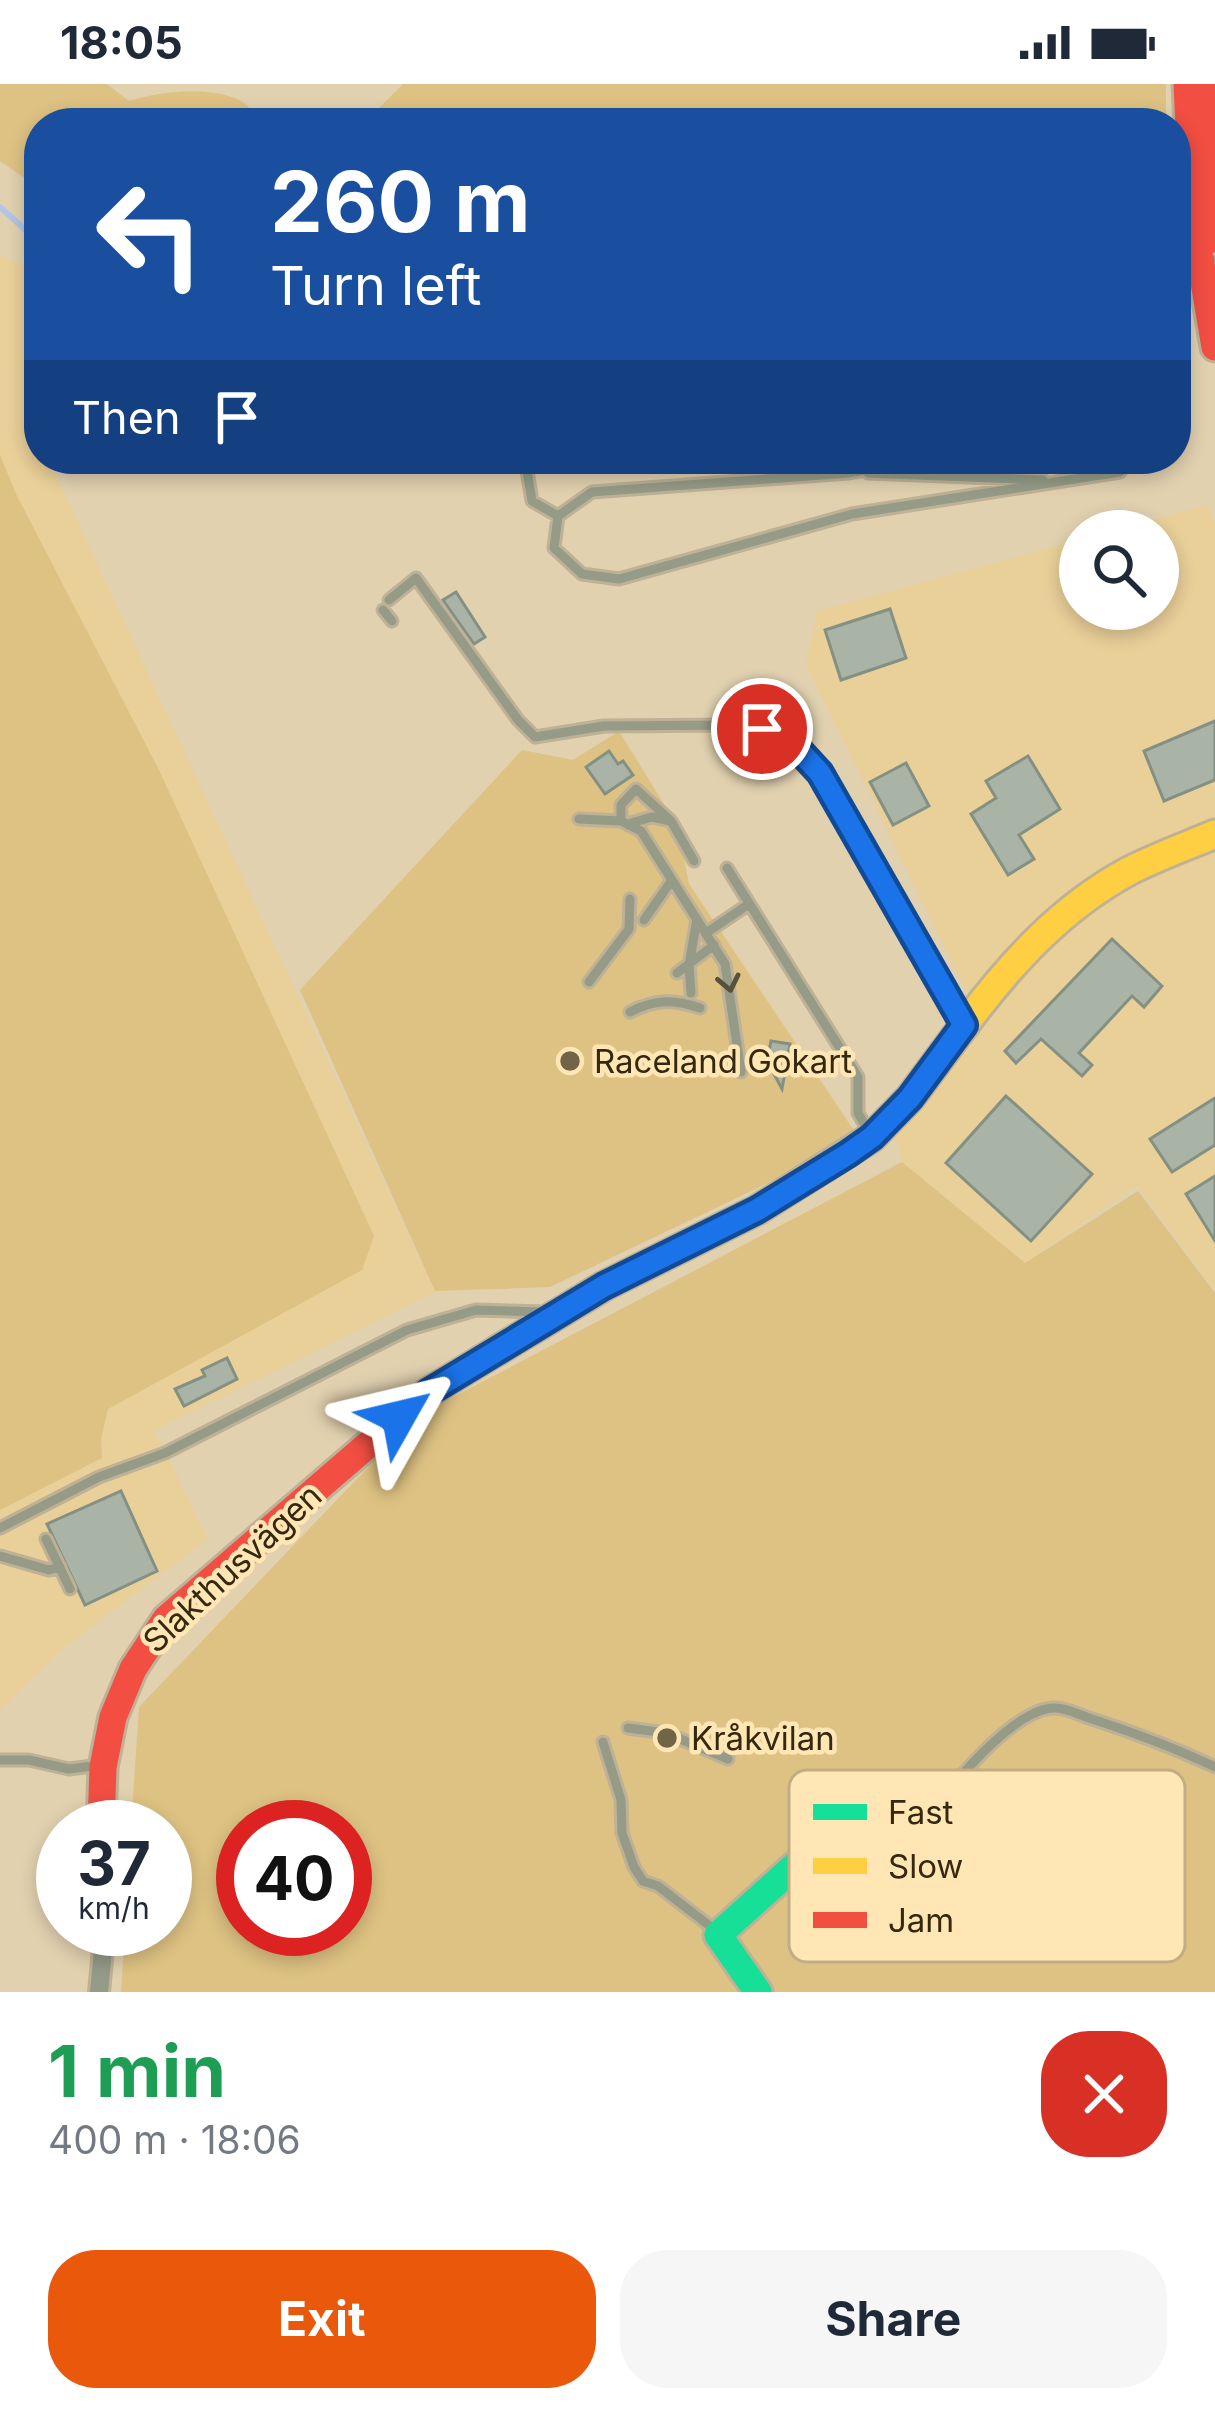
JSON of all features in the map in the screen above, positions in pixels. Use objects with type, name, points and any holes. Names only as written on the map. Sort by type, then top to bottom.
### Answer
[{"type":"street","points":[[1205,84],[1196,263],[1215,347]]},
{"type":"street","points":[[1191,120],[1200,201],[1215,239]]},
{"type":"street","name":"Slakthusvägen","points":[[101,1800],[101,1765],[115,1703],[136,1657],[166,1619],[429,1392],[604,1286],[757,1210],[872,1137],[910,1098],[1008,968],[1048,928],[1127,872],[1215,834]]},
{"type":"street","points":[[758,1992],[718,1935],[789,1870]]},
{"type":"street","points":[[99,1992],[102,1956]]},
{"type":"lane","points":[[528,474],[532,501],[558,516]]},
{"type":"lane","points":[[832,474],[592,491],[558,516],[554,548],[582,574],[619,579],[852,514],[1106,474]]},
{"type":"lane","points":[[879,474],[1066,480]]},
{"type":"lane","points":[[392,621],[386,605],[416,578],[518,720],[535,736],[604,726],[732,725],[762,729],[796,747],[820,773],[964,1025]]},
{"type":"lane","points":[[694,861],[670,821],[636,789],[621,805],[626,822],[641,831],[714,945],[730,980],[741,1072]]},
{"type":"lane","points":[[579,819],[670,821]]},
{"type":"lane","points":[[727,868],[858,1077],[858,1112],[872,1137]]},
{"type":"lane","points":[[644,920],[673,880]]},
{"type":"lane","points":[[589,982],[629,928],[630,899]]},
{"type":"lane","points":[[706,933],[749,904]]},
{"type":"lane","points":[[691,993],[689,965],[697,919]]},
{"type":"lane","points":[[677,973],[714,945]]},
{"type":"lane","points":[[630,1012],[646,1003],[677,1000],[700,1008]]},
{"type":"lane","points":[[0,1528],[99,1477],[165,1453],[407,1330],[476,1310],[560,1313]]},
{"type":"lane","points":[[46,1539],[70,1588]]},
{"type":"lane","points":[[0,1556],[49,1570],[60,1567]]},
{"type":"lane","points":[[965,1770],[992,1743],[1036,1713],[1056,1708],[1160,1741],[1215,1767]]},
{"type":"lane","points":[[628,1729],[666,1733],[728,1759]]},
{"type":"lane","points":[[603,1742],[634,1867],[643,1881],[658,1886],[718,1935]]},
{"type":"lane","points":[[0,1760],[29,1760],[69,1769],[101,1765]]},
{"type":"shaded area","points":[[0,84],[107,84],[129,101],[173,92],[206,92],[235,98],[249,108],[24,108],[24,178],[0,161]]},
{"type":"shaded area","points":[[403,84],[1166,84],[1166,108],[379,108]]},
{"type":"shaded area","points":[[0,257],[24,264],[24,474],[55,474],[435,1292],[154,1430],[208,1539],[61,1650],[0,1710]]},
{"type":"shaded area","points":[[0,455],[159,770],[374,1236],[362,1270],[108,1409],[102,1458],[0,1510]]},
{"type":"shaded area","points":[[1207,505],[1215,522],[1215,1291],[1137,1185],[1025,1263],[902,1162],[894,1133],[981,1030],[970,998],[806,665],[817,611],[1059,546],[1059,630],[1179,630],[1179,513]]},
{"type":"shaded area","name":"Raceland Gokart","points":[[619,731],[678,827],[689,884],[855,1132],[833,1152],[550,1287],[435,1291],[300,990],[522,750],[573,760]]},
{"type":"shaded area","points":[[902,1162],[1025,1263],[1138,1191],[1215,1293],[1215,1992],[121,1992],[123,1956],[192,1956],[192,1800],[133,1800],[139,1707],[417,1416]]},
{"type":"building","points":[[456,592],[485,637],[474,644],[443,600]]},
{"type":"building","points":[[890,609],[906,658],[841,680],[825,630]]},
{"type":"building","points":[[1215,721],[1215,780],[1164,801],[1144,751]]},
{"type":"building","points":[[609,751],[633,775],[605,794],[586,767]]},
{"type":"building","points":[[1028,756],[1060,809],[1019,835],[1034,859],[1008,875],[971,814],[996,798],[986,781]]},
{"type":"building","points":[[906,763],[929,806],[893,825],[870,782]]},
{"type":"building","points":[[1112,939],[1162,986],[1144,1007],[1132,996],[1079,1053],[1092,1065],[1082,1076],[1041,1039],[1016,1063],[1005,1051]]},
{"type":"building","points":[[771,1041],[790,1044],[782,1089],[767,1061]]},
{"type":"building","points":[[1006,1096],[1092,1174],[1031,1241],[946,1163]]},
{"type":"building","points":[[1215,1098],[1215,1145],[1172,1172],[1150,1139]]},
{"type":"building","points":[[1215,1176],[1215,1241],[1186,1194]]},
{"type":"building","points":[[227,1358],[237,1379],[184,1406],[175,1389],[205,1376],[202,1370]]},
{"type":"building","points":[[121,1491],[157,1571],[85,1605],[47,1524]]},
{"type":"waterway","points":[[0,207],[24,229]]},
{"type":"traffic: fast","points":[[498,1350],[604,1286],[757,1210],[872,1137],[910,1098],[966,1023]]},
{"type":"traffic: fast","points":[[758,1992],[718,1935],[789,1871]]},
{"type":"traffic: slow","points":[[966,1023],[1020,958],[1082,902],[1129,871],[1215,834]]},
{"type":"traffic: jam","points":[[1187,84],[1188,108]]},
{"type":"traffic: jam","points":[[1205,84],[1215,239]]},
{"type":"traffic: jam","points":[[1191,173],[1193,217],[1215,347]]},
{"type":"traffic: jam","points":[[102,1800],[113,1717],[133,1669],[166,1619],[429,1392],[498,1350]]},
{"type":"place","name":"Raceland Gokart","points":[[570,1061]]},
{"type":"place","name":"Kråkvilan","points":[[667,1738]]},
{"type":"route","points":[[399,1417],[429,1392],[604,1286],[757,1210],[848,1154],[910,1098],[964,1025],[820,773],[796,747],[762,729]]}]
